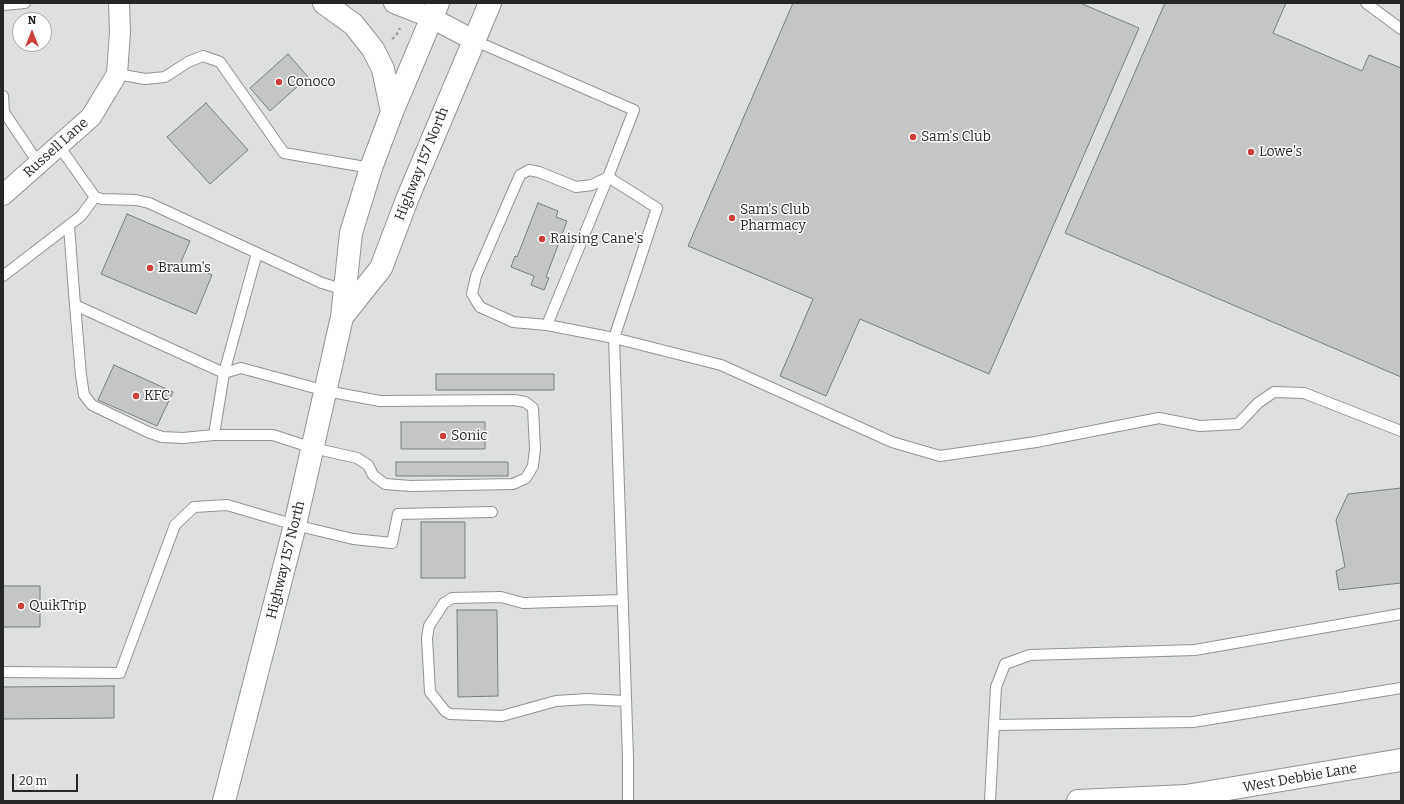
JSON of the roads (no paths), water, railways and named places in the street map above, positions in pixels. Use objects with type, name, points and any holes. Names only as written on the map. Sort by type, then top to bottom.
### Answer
[{"type":"main road","points":[[324,3],[353,24],[373,49],[383,69],[392,112]]},
{"type":"main road","name":"Highway 157 North","points":[[342,318],[381,268],[408,197],[473,40],[490,3]]},
{"type":"main road","name":"Highway 157 North","points":[[224,801],[295,525],[326,391],[342,318],[351,232],[371,168],[392,112],[435,10]]},
{"type":"main road","name":"West Debbie Lane","points":[[1078,801],[1186,796],[1401,760]]},
{"type":"street","name":"Russell Lane","points":[[3,195],[92,117],[117,74],[120,32],[119,3]]},
{"type":"street","points":[[394,3],[435,10],[473,40]]},
{"type":"lane","points":[[3,5],[25,3]]},
{"type":"lane","points":[[1366,3],[1401,29]]},
{"type":"lane","points":[[473,40],[634,110],[547,325]]},
{"type":"lane","points":[[117,74],[145,79],[165,77],[188,62],[203,56],[220,62],[284,153],[371,168]]},
{"type":"lane","points":[[3,96],[4,112],[39,164]]},
{"type":"lane","points":[[59,146],[95,197],[102,199],[136,200],[149,203],[322,283],[345,290]]},
{"type":"lane","points":[[608,177],[592,185],[576,187],[539,172],[530,170],[520,175],[476,276],[472,294],[480,307],[513,322],[547,325],[614,338],[721,365],[892,442],[940,456],[1036,442],[1159,418],[1200,426],[1238,424],[1258,403],[1274,392],[1304,393],[1401,431]]},
{"type":"lane","points":[[608,177],[657,208],[614,338],[628,801]]},
{"type":"lane","points":[[3,276],[81,216],[95,197]]},
{"type":"lane","points":[[68,226],[81,375],[84,395],[92,405],[162,437],[183,438],[214,435],[273,435],[313,448],[357,458],[368,465],[373,475],[385,484],[411,486],[513,484],[526,478],[533,466],[535,449],[533,408],[525,402],[514,400],[380,401],[326,391],[242,368],[224,373],[75,305]]},
{"type":"lane","points":[[214,435],[224,373],[257,253]]},
{"type":"lane","points":[[3,672],[120,673],[176,525],[194,507],[227,505],[295,525],[353,539],[392,543],[398,514],[492,512]]},
{"type":"lane","points":[[622,600],[523,603],[501,597],[452,598],[444,604],[429,626],[430,692],[444,711],[450,714],[502,716],[556,701],[587,699],[626,700]]},
{"type":"lane","points":[[990,801],[996,687],[1005,664],[1030,655],[1195,650],[1401,614]]},
{"type":"lane","points":[[994,725],[1193,722],[1401,688]]},
{"type":"place","name":"Conoco","points":[[279,82]]},
{"type":"place","name":"Sam's Club","points":[[913,137]]},
{"type":"place","name":"Lowe's","points":[[1251,152]]},
{"type":"place","name":"Sam's Club Pharmacy","points":[[732,218]]},
{"type":"place","name":"Raising Cane's","points":[[542,239]]},
{"type":"place","name":"Braum's","points":[[150,268]]},
{"type":"place","name":"KFC","points":[[136,396]]},
{"type":"place","name":"Sonic","points":[[443,436]]},
{"type":"place","name":"QuikTrip","points":[[21,606]]}]
